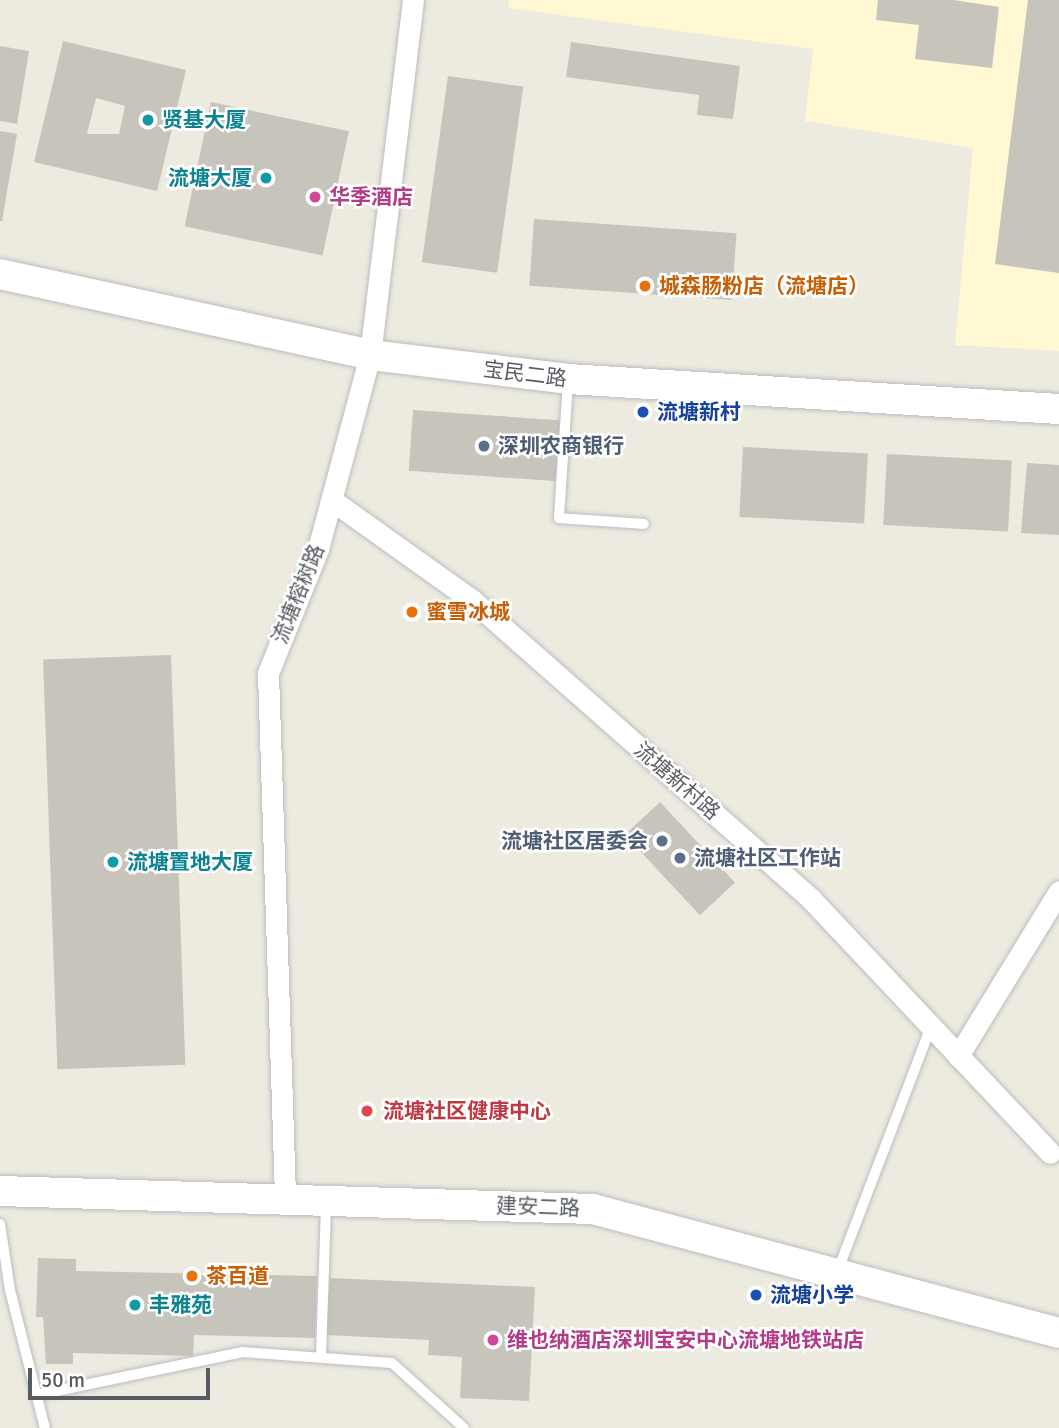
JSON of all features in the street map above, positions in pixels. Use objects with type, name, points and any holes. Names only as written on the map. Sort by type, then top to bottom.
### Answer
[{"type":"main road","name":"宝民二路","points":[[0,274],[370,355],[568,379],[1059,408]]},
{"type":"main road","name":"建安二路","points":[[0,1191],[285,1196],[593,1209],[838,1270],[1059,1334]]},
{"type":"street","name":"流塘榕树路","points":[[285,1196],[268,673],[333,501],[370,355],[412,0]]},
{"type":"street","name":"流塘新村路","points":[[333,501],[472,600],[810,898],[1050,1153]]},
{"type":"street","points":[[958,1056],[1059,891]]},
{"type":"lane","points":[[568,379],[559,518],[644,524]]},
{"type":"lane","points":[[838,1270],[930,1027]]},
{"type":"lane","points":[[321,1357],[326,1198]]},
{"type":"lane","points":[[0,1224],[10,1290],[46,1428]]},
{"type":"lane","points":[[37,1395],[242,1352],[321,1357],[391,1363],[464,1428]]},
{"type":"shaded area","points":[[509,0],[1059,0],[1059,351],[955,345],[973,148],[805,121],[813,49],[508,8]]},
{"type":"building","points":[[878,0],[954,0],[999,7],[992,68],[915,59],[919,25],[876,20]]},
{"type":"building","points":[[1028,0],[1059,0],[1059,273],[995,264]]},
{"type":"building","name":"贤基大厦","points":[[63,41],[186,70],[157,191],[34,162]],"holes":[[[96,98],[125,106],[119,134],[87,134]]]},
{"type":"building","points":[[571,42],[740,66],[733,119],[697,115],[699,95],[566,77]]},
{"type":"building","points":[[0,46],[29,51],[17,124],[0,121]]},
{"type":"building","points":[[448,76],[523,87],[497,273],[422,262]]},
{"type":"building","name":"流塘大厦","points":[[211,102],[349,131],[323,256],[185,226]]},
{"type":"building","points":[[0,131],[17,134],[2,221],[0,221]]},
{"type":"building","points":[[534,219],[737,233],[732,300],[529,286]]},
{"type":"building","name":"深圳农商银行","points":[[413,410],[560,420],[555,481],[409,471]]},
{"type":"building","points":[[743,447],[868,454],[864,523],[739,517]]},
{"type":"building","points":[[887,454],[1012,461],[1008,531],[883,525]]},
{"type":"building","points":[[1027,463],[1059,465],[1059,535],[1021,533]]},
{"type":"building","name":"流塘置地大厦","points":[[171,655],[185,1065],[57,1069],[43,659]]},
{"type":"building","name":"流塘社区工作站","points":[[660,802],[735,882],[700,915],[625,835]]},
{"type":"building","points":[[38,1258],[76,1259],[76,1271],[317,1276],[315,1338],[194,1335],[193,1356],[73,1353],[73,1364],[46,1364],[43,1317],[36,1317]]},
{"type":"building","points":[[330,1278],[535,1287],[529,1401],[460,1398],[462,1357],[428,1355],[429,1340],[326,1335]]},
{"type":"place","name":"贤基大厦","points":[[148,120]]},
{"type":"place","name":"流塘大厦","points":[[266,178]]},
{"type":"place","name":"华季酒店","points":[[315,197]]},
{"type":"place","name":"城森肠粉店（流塘店）","points":[[645,286]]},
{"type":"place","name":"流塘新村","points":[[643,412]]},
{"type":"place","name":"深圳农商银行","points":[[484,446]]},
{"type":"place","name":"蜜雪冰城","points":[[412,612]]},
{"type":"place","name":"流塘社区居委会","points":[[662,841]]},
{"type":"place","name":"流塘社区工作站","points":[[680,858]]},
{"type":"place","name":"流塘置地大厦","points":[[113,862]]},
{"type":"place","name":"流塘社区健康中心","points":[[367,1111]]},
{"type":"place","name":"茶百道","points":[[192,1276]]},
{"type":"place","name":"流塘小学","points":[[756,1295]]},
{"type":"place","name":"丰雅苑","points":[[135,1305]]},
{"type":"place","name":"维也纳酒店深圳宝安中心流塘地铁站店","points":[[493,1340]]}]
